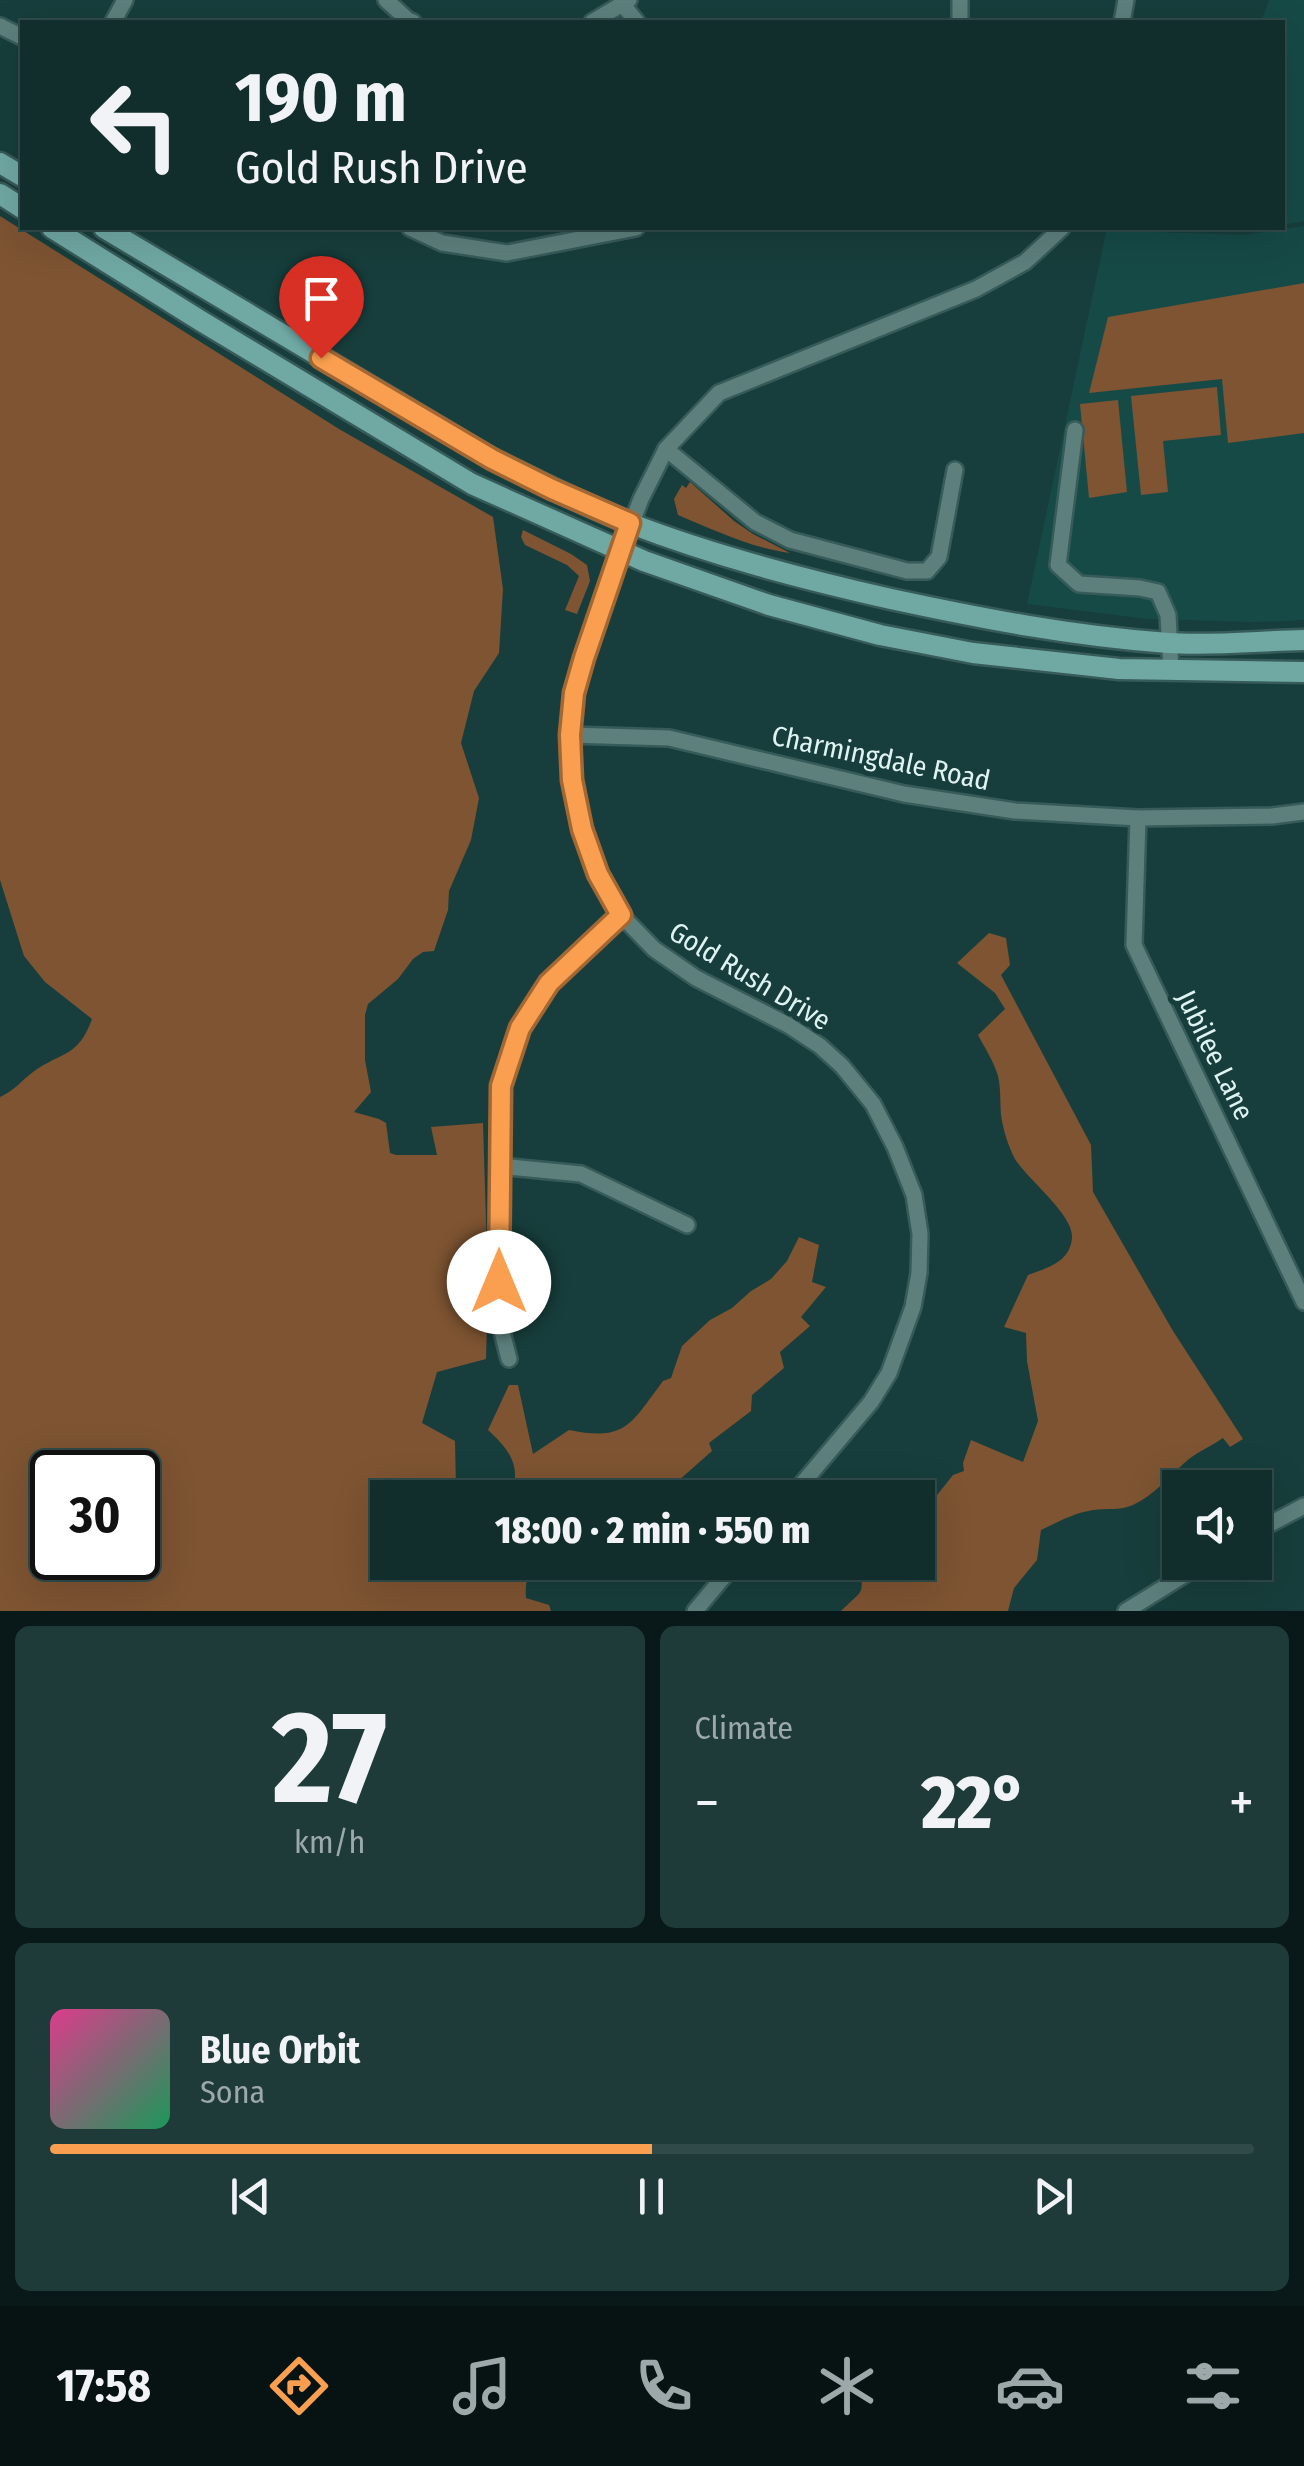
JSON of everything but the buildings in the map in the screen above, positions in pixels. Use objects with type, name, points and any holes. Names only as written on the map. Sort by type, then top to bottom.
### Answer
[{"type":"main road","points":[[55,230],[458,476],[620,550],[769,605],[880,634],[1013,659],[1119,669],[1304,672]]},
{"type":"main road","points":[[107,230],[492,459],[630,523],[832,586],[968,617],[1172,644],[1304,640]]},
{"type":"street","points":[[386,0],[411,20]]},
{"type":"street","points":[[596,20],[626,3]]},
{"type":"street","points":[[414,230],[442,243],[507,253],[626,230]]},
{"type":"street","name":"Gold Rush Drive","points":[[805,1480],[871,1402],[890,1373],[913,1307],[919,1272],[920,1234],[914,1195],[872,1104],[842,1066],[788,1025],[696,978],[654,949],[621,915],[598,874],[582,829],[572,780],[570,735],[574,693],[630,523],[666,449],[719,393],[976,289],[1024,262],[1060,230]]},
{"type":"street","points":[[1075,430],[1058,565],[1079,584],[1158,592],[1168,616],[1171,670]]},
{"type":"street","points":[[666,449],[755,522],[790,540],[906,571],[927,572],[939,557],[955,470]]},
{"type":"street","name":"Charmingdale Road","points":[[570,735],[669,738],[904,794],[1015,811],[1138,818],[1304,812]]},
{"type":"street","name":"Jubilee Lane","points":[[1138,818],[1134,945],[1304,1302]]},
{"type":"street","points":[[509,1358],[499,1320],[501,1086],[520,1028],[549,983],[621,915]]},
{"type":"street","points":[[500,1166],[581,1174],[688,1225]]},
{"type":"street","points":[[1272,1523],[1304,1506]]},
{"type":"street","points":[[694,1611],[721,1580]]},
{"type":"street","points":[[1126,1611],[1153,1604],[1183,1580]]},
{"type":"shaded area","points":[[1269,0],[1304,0],[1304,221],[1285,225],[1285,20],[1262,20]]},
{"type":"shaded area","points":[[0,216],[339,429],[493,517],[503,589],[499,653],[474,691],[461,743],[479,798],[471,840],[449,891],[448,910],[434,951],[413,959],[398,979],[368,1004],[365,1060],[371,1092],[354,1112],[386,1123],[390,1153],[396,1155],[437,1155],[431,1127],[483,1123],[486,1359],[437,1372],[422,1423],[455,1441],[456,1480],[370,1480],[370,1580],[527,1580],[526,1598],[549,1605],[551,1611],[0,1611],[0,1097],[75,1047],[92,1019],[45,982],[24,956],[0,880]]},
{"type":"shaded area","points":[[1304,226],[1304,620],[1148,619],[1027,604],[1107,230],[1244,235]]},
{"type":"shaded area","points":[[1304,283],[1304,433],[1228,443],[1222,379],[1089,393],[1108,317]]},
{"type":"shaded area","points":[[1217,387],[1221,435],[1163,441],[1168,492],[1141,495],[1131,396]]},
{"type":"shaded area","points":[[1118,400],[1127,492],[1089,498],[1080,404]]},
{"type":"shaded area","points":[[690,482],[734,521],[790,553],[747,543],[678,515],[674,499],[682,485],[686,488]]},
{"type":"shaded area","points":[[523,530],[587,565],[590,581],[577,614],[565,610],[579,576],[567,565],[525,545]]},
{"type":"shaded area","points":[[989,933],[1006,938],[1010,965],[1001,975],[1091,1145],[1093,1192],[1173,1331],[1243,1439],[1230,1447],[1223,1438],[1177,1470],[1162,1470],[1162,1484],[1133,1505],[1086,1511],[1041,1530],[1037,1560],[1014,1588],[1008,1611],[841,1611],[861,1590],[861,1580],[935,1580],[935,1498],[953,1475],[964,1471],[971,1440],[1023,1462],[1038,1421],[1026,1333],[1004,1327],[1028,1275],[1062,1258],[1072,1238],[1066,1219],[1015,1159],[1006,1137],[998,1076],[978,1035],[1005,1009],[995,993],[957,963]]},
{"type":"shaded area","points":[[799,1237],[819,1245],[812,1282],[826,1287],[801,1317],[810,1326],[780,1352],[784,1368],[752,1395],[751,1411],[709,1443],[712,1451],[679,1480],[513,1480],[511,1457],[488,1430],[509,1385],[518,1385],[533,1454],[569,1430],[604,1433],[626,1426],[663,1381],[671,1378],[682,1346],[710,1320],[771,1279],[787,1261]]},
{"type":"route","points":[[321,358],[492,459],[630,523],[574,693],[570,735],[572,780],[582,829],[598,874],[621,915],[549,983],[520,1028],[501,1086],[499,1282]]}]
